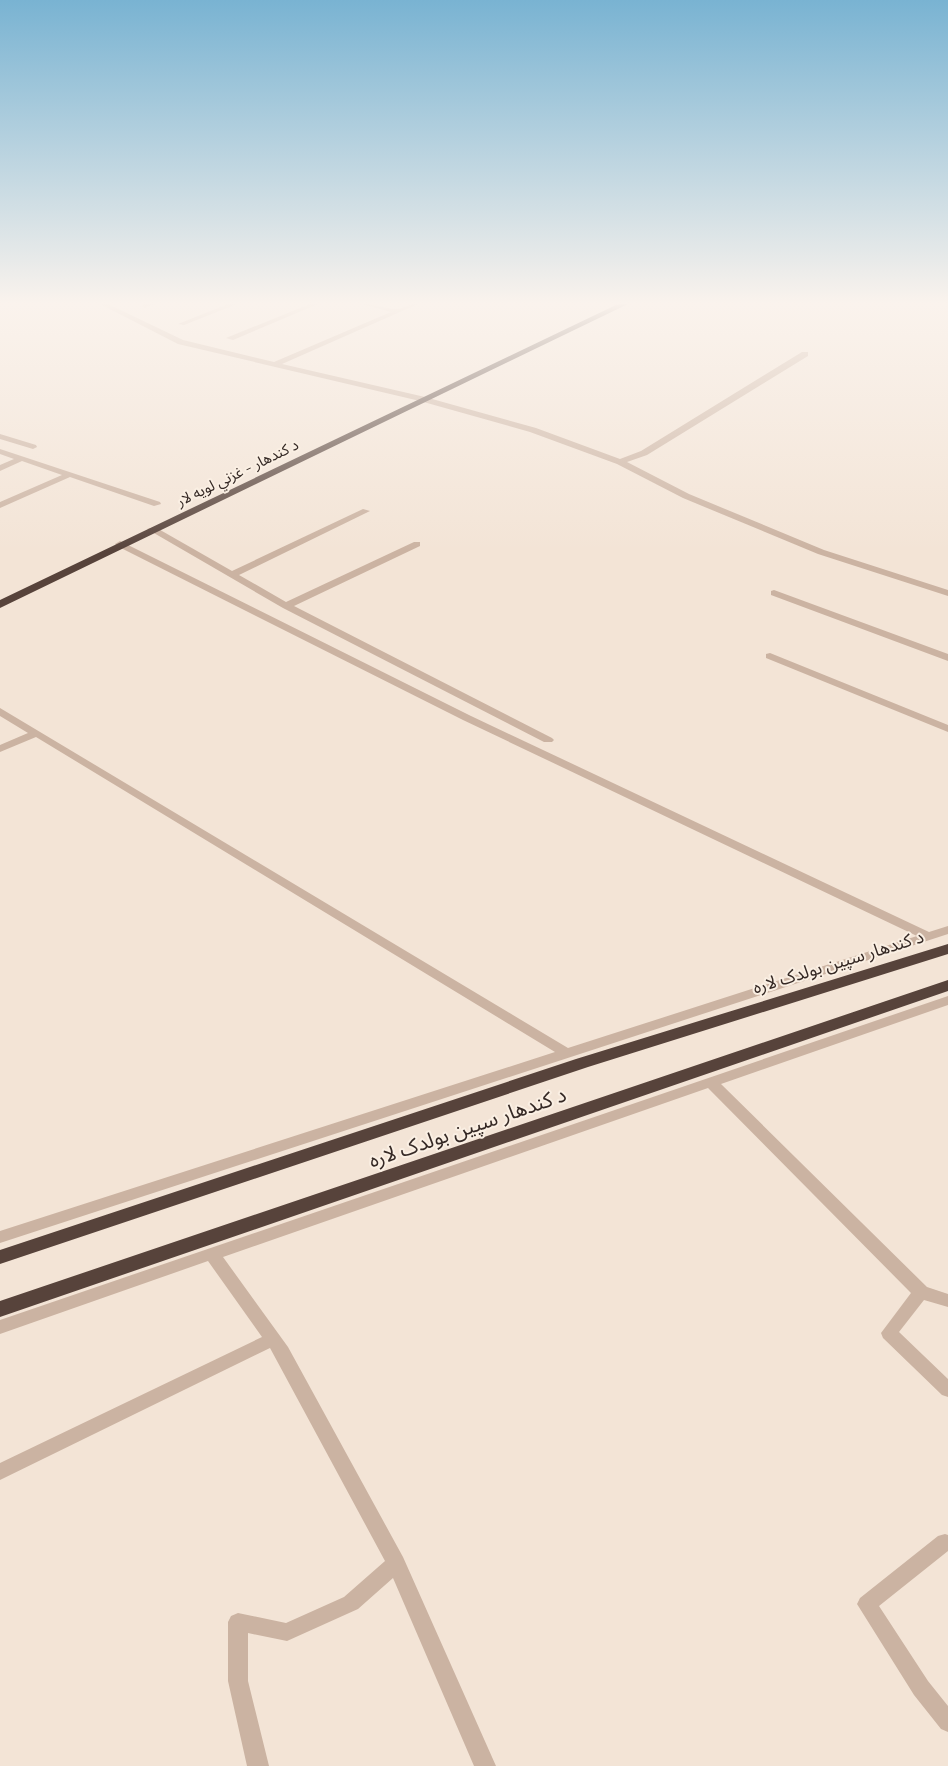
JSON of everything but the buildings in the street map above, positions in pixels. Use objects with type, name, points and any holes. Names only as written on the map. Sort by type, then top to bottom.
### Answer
[{"type":"highway","name":"د کندهار - غزني لويه لار","points":[[0,604],[120,544],[451,386]]},
{"type":"highway","name":"د کندهار سپین بولدک لاره","points":[[0,1257],[582,1063],[948,949]]},
{"type":"highway","name":"د کندهار سپین بولدک لاره","points":[[0,1309],[948,985]]},
{"type":"street","points":[[367,386],[533,430],[620,462],[686,496],[821,552],[948,593]]},
{"type":"street","points":[[620,462],[644,454],[753,386]]},
{"type":"street","points":[[0,436],[33,447]]},
{"type":"street","points":[[0,451],[157,504]]},
{"type":"street","points":[[0,468],[23,458]]},
{"type":"street","points":[[0,505],[70,474]]},
{"type":"street","points":[[232,575],[366,511]]},
{"type":"street","points":[[152,529],[286,606],[548,740]]},
{"type":"street","points":[[120,544],[467,718],[928,936]]},
{"type":"street","points":[[286,606],[417,544]]},
{"type":"street","points":[[774,593],[948,658]]},
{"type":"street","points":[[770,656],[948,729]]},
{"type":"street","points":[[0,711],[566,1053]]},
{"type":"street","points":[[0,749],[36,733]]},
{"type":"street","points":[[0,1237],[948,930]]},
{"type":"street","points":[[0,1327],[948,1000]]},
{"type":"street","points":[[711,1082],[921,1292],[948,1301]]},
{"type":"street","points":[[212,1254],[273,1339],[396,1563],[485,1766]]},
{"type":"street","points":[[921,1292],[889,1333],[948,1390]]},
{"type":"street","points":[[0,1472],[273,1339]]},
{"type":"street","points":[[944,1542],[867,1604],[921,1688],[948,1722]]},
{"type":"street","points":[[258,1766],[238,1681],[238,1622],[287,1632],[351,1603],[396,1563]]}]
